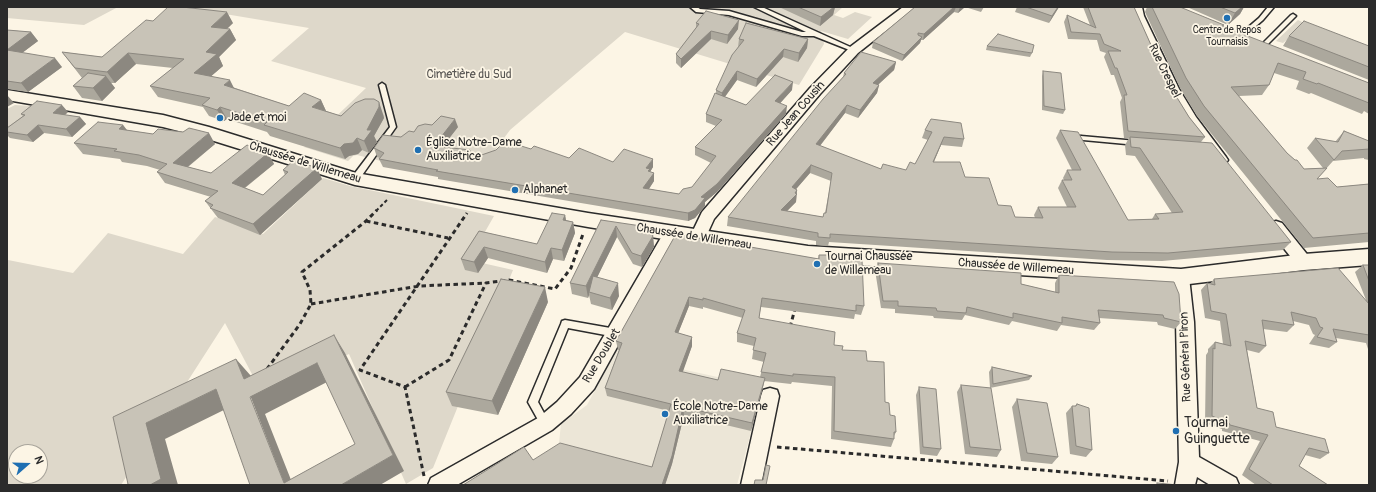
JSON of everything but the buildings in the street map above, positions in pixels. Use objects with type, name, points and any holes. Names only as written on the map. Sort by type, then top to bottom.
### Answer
[{"type":"street","name":"Rue Jean Cousin","points":[[698,237],[707,216],[815,91],[854,50],[910,7]]},
{"type":"street","name":"Rue Crespel","points":[[1136,7],[1138,16],[1172,89],[1208,148],[1231,172]]},
{"type":"street","name":"Chaussée de Willemeau","points":[[7,95],[163,121],[204,131],[355,179],[588,220],[808,254],[1181,277],[1304,262],[1369,257]]},
{"type":"street","points":[[1265,214],[1304,262]]},
{"type":"street","name":"Rue Doublet","points":[[431,481],[544,424],[564,408],[587,383],[672,233]]},
{"type":"street","name":"Rue Général Piron","points":[[1181,277],[1185,322],[1188,462],[1185,484]]},
{"type":"street","points":[[751,485],[770,396]]},
{"type":"street","points":[[1188,462],[1229,485]]},
{"type":"lane","points":[[693,7],[698,11],[729,13],[802,34],[815,34]]},
{"type":"lane","points":[[756,7],[854,50]]},
{"type":"lane","points":[[1240,37],[1261,19],[1271,7]]},
{"type":"lane","points":[[1263,46],[1293,16]]},
{"type":"lane","points":[[355,179],[393,128],[382,85]]},
{"type":"lane","points":[[1083,138],[1146,144]]},
{"type":"lane","points":[[544,424],[533,402],[565,324],[616,333]]},
{"type":"path","points":[[266,376],[266,370],[300,324],[311,304],[310,290],[302,272],[366,221],[399,187]]},
{"type":"path","points":[[405,387],[360,370],[419,286],[448,238],[476,201]]},
{"type":"path","points":[[311,304],[419,286],[486,283],[510,280],[555,289],[571,268],[588,220]]},
{"type":"path","points":[[366,221],[448,238]]},
{"type":"path","points":[[405,387],[449,360],[486,283]]},
{"type":"path","points":[[789,334],[796,305]]},
{"type":"path","points":[[405,387],[431,481]]},
{"type":"path","points":[[760,446],[1185,484]]},
{"type":"shaded area","name":"École Notre-Dame Auxiliatrice","points":[[617,350],[663,365],[763,387],[737,485],[551,485],[556,471],[561,424],[587,405]]},
{"type":"green space","points":[[7,7],[118,7],[84,25],[7,18]]},
{"type":"green space","name":"Cimetière du Sud","points":[[183,7],[843,7],[834,15],[843,18],[855,12],[872,17],[848,39],[821,31],[824,44],[799,85],[625,32],[510,130],[487,161],[381,161],[357,155],[353,156],[348,161],[304,147],[366,88],[271,61],[309,28]]},
{"type":"green space","points":[[1298,20],[1302,22],[1302,27],[1283,43],[1276,41]]},
{"type":"green space","points":[[15,105],[46,107],[7,137],[7,109]]},
{"type":"green space","points":[[323,178],[350,186],[494,216],[469,260],[513,270],[433,468],[406,484],[349,354],[263,395],[225,323],[121,485],[7,485],[8,260],[73,273],[108,233],[183,254],[215,217],[263,234]]},
{"type":"place","name":"Centre de Repos Tournaisis","points":[[1227,18]]},
{"type":"place","name":"Jade et moi","points":[[220,118]]},
{"type":"place","name":"Église Notre-Dame Auxiliatrice","points":[[418,150]]},
{"type":"place","name":"Alphanet","points":[[515,190]]},
{"type":"place","name":"Tournai Chaussée de Willemeau","points":[[817,264]]},
{"type":"place","name":"École Notre-Dame Auxiliatrice","points":[[665,414]]},
{"type":"place","name":"Tournai Guinguette","points":[[1176,431]]}]
